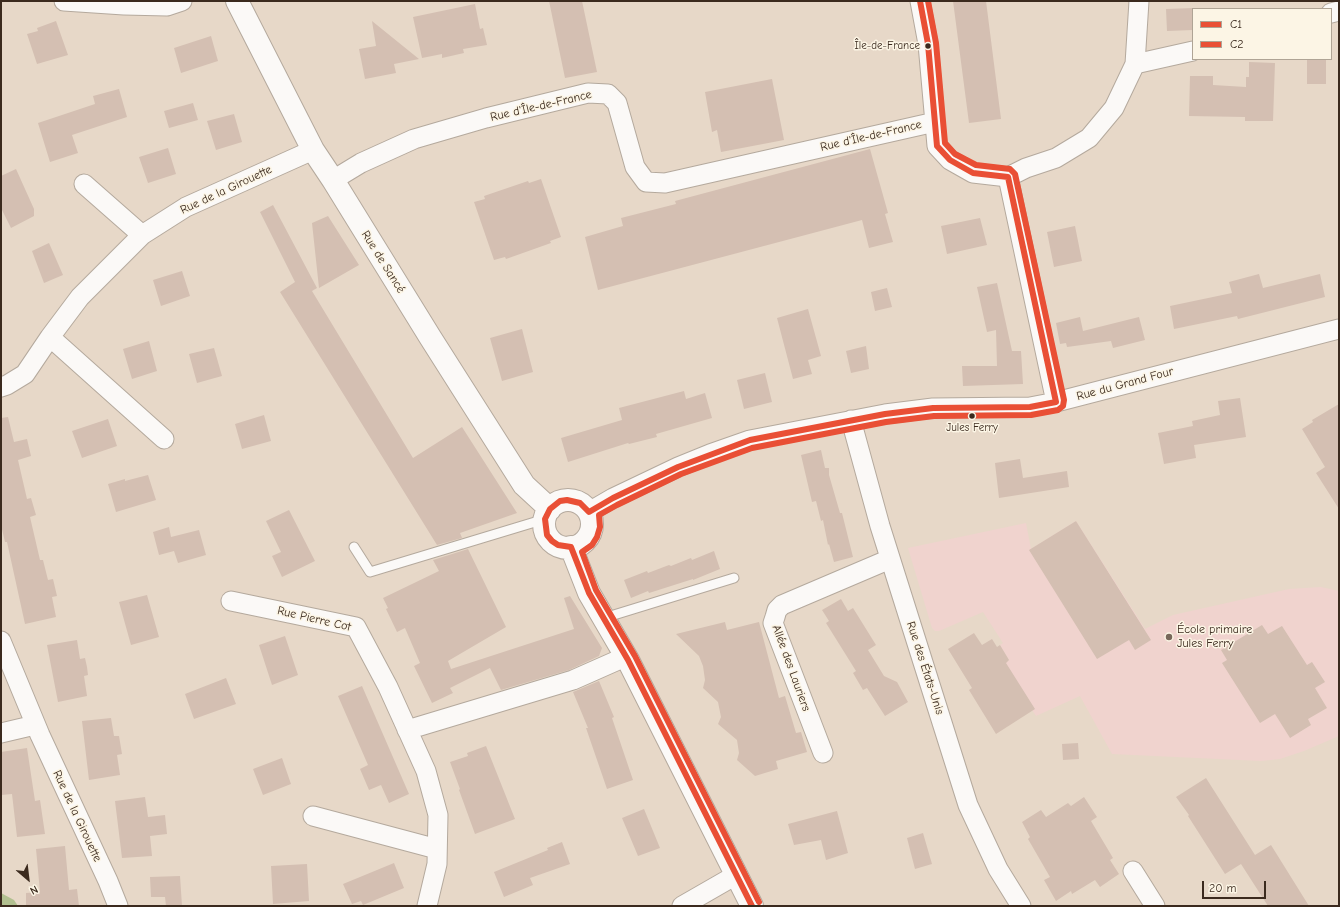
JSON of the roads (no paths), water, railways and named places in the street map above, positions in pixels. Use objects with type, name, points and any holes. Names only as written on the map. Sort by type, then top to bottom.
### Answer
[{"type":"street","points":[[64,1],[167,6],[182,1]]},
{"type":"street","name":"Rue de Sancé","points":[[237,1],[313,150],[524,485],[547,514]]},
{"type":"street","points":[[920,1],[928,44],[937,146],[950,160],[973,173],[1008,177],[1026,168],[1056,158],[1089,138],[1114,108],[1135,64],[1139,1]]},
{"type":"street","points":[[1135,64],[1192,51]]},
{"type":"street","name":"Rue d'Île-de-France","points":[[333,180],[361,163],[414,139],[486,118],[588,93],[608,94],[617,103],[635,167],[646,182],[665,182],[935,122]]},
{"type":"street","name":"Rue de la Girouette","points":[[1,387],[25,374],[80,297],[142,235],[186,207],[313,150]]},
{"type":"street","points":[[1008,177],[1056,402]]},
{"type":"street","points":[[84,184],[142,235]]},
{"type":"street","name":"Rue du Grand Four","points":[[589,512],[613,498],[710,454],[750,440],[885,414],[933,408],[1030,407],[1056,402],[1339,329]]},
{"type":"street","points":[[50,337],[164,440]]},
{"type":"street","name":"Rue des États-Unis","points":[[851,420],[890,559],[968,805],[998,869],[1022,906]]},
{"type":"street","points":[[573,500],[580,503],[589,512],[592,519],[590,533],[580,544],[571,547],[558,545],[552,541],[547,534],[545,527],[547,514],[560,502],[573,500]]},
{"type":"street","points":[[571,547],[589,592],[628,660],[752,906]]},
{"type":"street","name":"Allée des Lauriers","points":[[823,753],[773,623],[774,617],[782,604],[890,559]]},
{"type":"street","name":"Rue Pierre Cot","points":[[231,600],[356,627],[388,687],[426,771],[438,815],[437,864],[427,906]]},
{"type":"street","name":"Rue de la Girouette","points":[[1,640],[35,725],[108,881],[118,906]]},
{"type":"street","points":[[407,730],[573,680],[625,657]]},
{"type":"street","points":[[1,733],[35,725]]},
{"type":"street","points":[[313,816],[437,849]]},
{"type":"street","points":[[1133,871],[1155,906]]},
{"type":"street","points":[[687,905],[736,875]]},
{"type":"lane","points":[[354,547],[370,572],[547,514]]},
{"type":"lane","points":[[604,618],[734,578]]},
{"type":"place","name":"Île-de-France","points":[[928,46]]},
{"type":"place","name":"Jules Ferry","points":[[972,416]]},
{"type":"place","name":"École primaire Jules Ferry","points":[[1169,637]]}]
